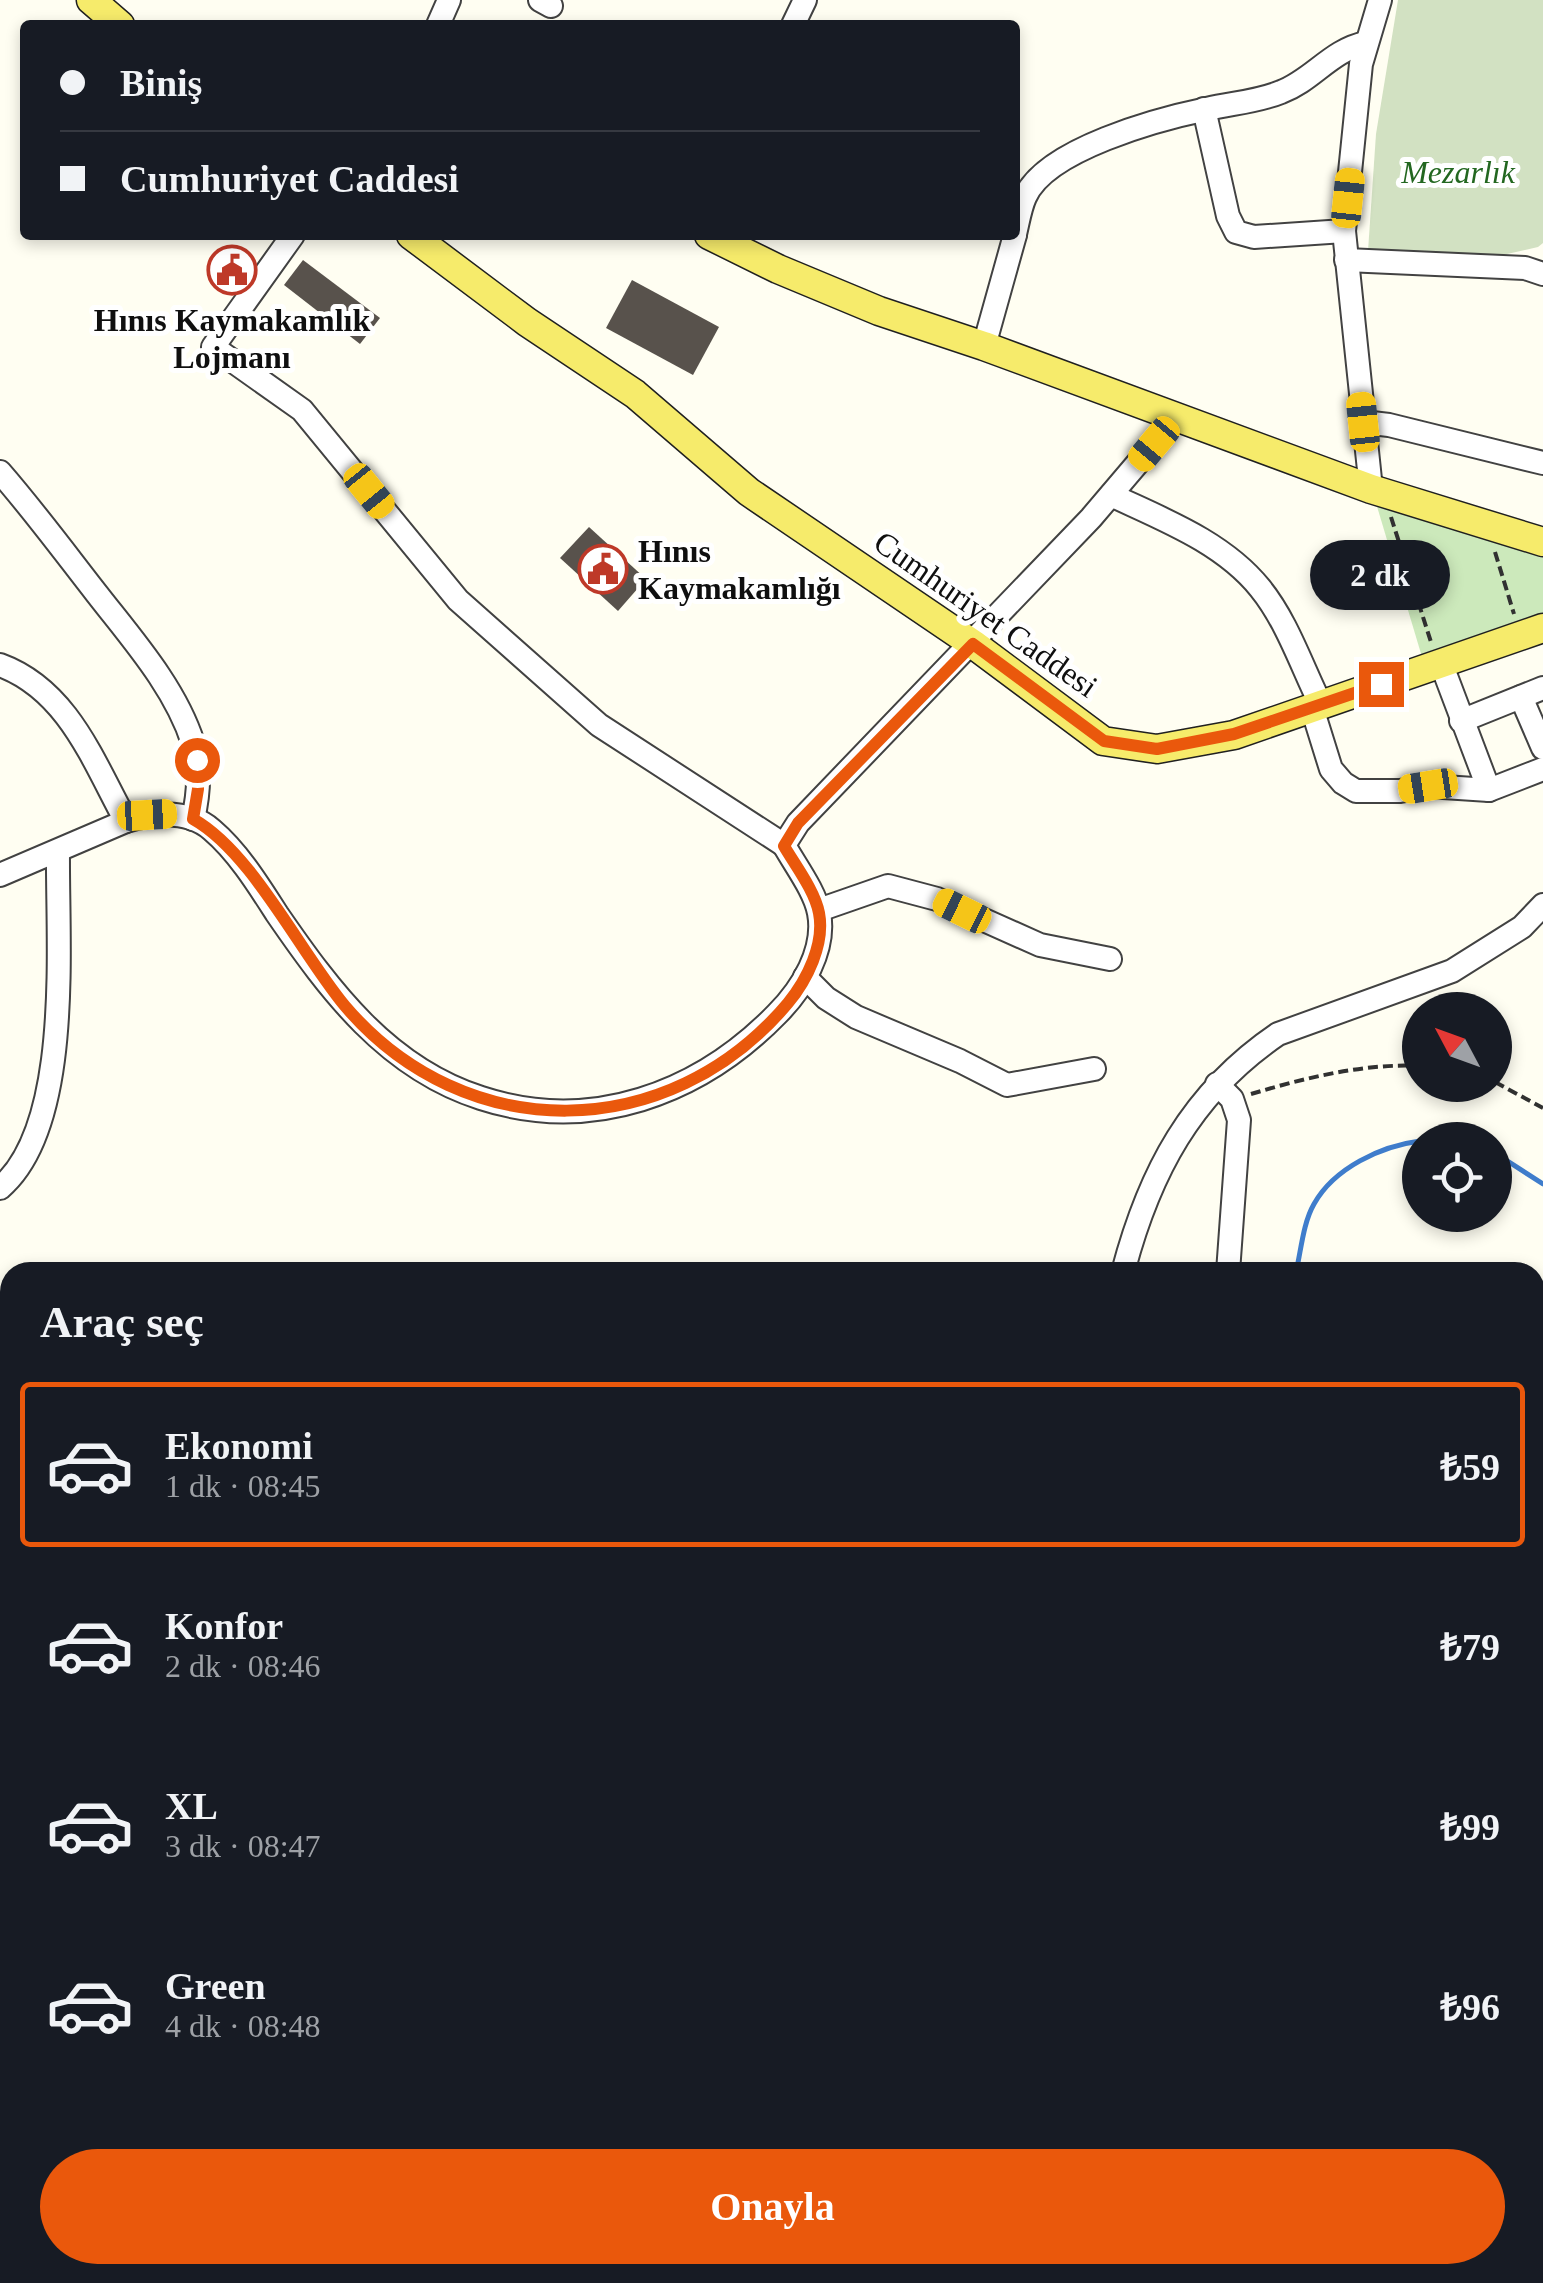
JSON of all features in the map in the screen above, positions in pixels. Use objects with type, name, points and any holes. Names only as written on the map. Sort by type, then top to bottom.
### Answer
[{"type":"main road","points":[[91,0],[114,20]]},
{"type":"main road","name":"Cumhuriyet Caddesi","points":[[419,240],[527,322],[635,394],[749,492],[973,644],[1104,741],[1157,749],[1234,734],[1316,706],[1436,654],[1543,628]]},
{"type":"main road","points":[[719,240],[816,286],[1176,418],[1380,499],[1543,542]]},
{"type":"street","points":[[1380,0],[1366,44],[1344,231],[1363,422],[1380,499]]},
{"type":"street","points":[[1020,216],[1026,195],[1036,182],[1078,150],[1204,110],[1280,93],[1297,85],[1346,47],[1366,44]]},
{"type":"street","points":[[1204,110],[1228,216],[1236,232],[1254,236],[1344,231]]},
{"type":"street","points":[[0,875],[126,821],[170,814],[193,819],[212,830],[253,878],[310,961],[378,1040],[440,1082],[516,1108],[601,1108],[687,1084],[758,1034],[806,978],[815,954],[819,910],[784,846],[598,725],[458,600],[302,410],[213,347],[289,240]]},
{"type":"street","points":[[984,346],[1013,240]]},
{"type":"street","points":[[1346,260],[1525,268],[1543,274]]},
{"type":"street","points":[[784,846],[798,823],[973,644],[1111,495],[1176,418]]},
{"type":"street","points":[[1363,422],[1543,463]]},
{"type":"street","points":[[0,472],[142,652],[175,705],[190,734],[197,760],[193,819]]},
{"type":"street","points":[[1111,495],[1204,541],[1256,583],[1272,605],[1316,706],[1331,769],[1349,788],[1364,792],[1428,786],[1488,790],[1543,769]]},
{"type":"street","points":[[1436,654],[1488,790]]},
{"type":"street","points":[[0,665],[29,678],[56,700],[126,821]]},
{"type":"street","points":[[1460,721],[1543,688]]},
{"type":"street","points":[[1520,697],[1543,748]]},
{"type":"street","points":[[0,1188],[18,1170],[32,1147],[56,1043],[58,852]]},
{"type":"street","points":[[819,910],[888,886],[936,899],[1040,945],[1110,959]]},
{"type":"street","points":[[1126,1262],[1134,1232],[1166,1157],[1188,1118],[1225,1092],[1256,1049],[1278,1034],[1452,971],[1522,927],[1543,905]]},
{"type":"street","points":[[806,978],[826,998],[856,1017],[960,1061],[1007,1086],[1094,1069]]},
{"type":"street","points":[[1225,1092],[1239,1120],[1229,1262]]},
{"type":"path","points":[[1380,499],[1436,654]]},
{"type":"path","points":[[1491,539],[1516,619]]},
{"type":"path","points":[[1225,1092],[1402,1066]]},
{"type":"path","points":[[1512,1091],[1543,1108]]},
{"type":"green space","name":"Mezarlık","points":[[1398,0],[1543,0],[1543,243],[1538,247],[1476,261],[1368,251],[1376,134]]},
{"type":"green space","points":[[1373,493],[1543,551],[1543,615],[1422,657]]},
{"type":"building","points":[[303,260],[380,318],[360,344],[284,285]]},
{"type":"building","points":[[632,280],[719,327],[693,375],[606,328]]},
{"type":"building","name":"Hınıs Kaymakamlığı","points":[[589,527],[646,579],[618,611],[560,558]]},
{"type":"waterway","points":[[1298,1262],[1310,1212],[1323,1191],[1360,1161],[1402,1145]]},
{"type":"waterway","points":[[1512,1164],[1543,1184]]},
{"type":"place","name":"Hınıs Kaymakamlık Lojmanı","points":[[232,270]]},
{"type":"place","name":"Hınıs Kaymakamlığı","points":[[603,569]]},
{"type":"route","points":[[197,760],[193,819],[212,830],[253,878],[310,961],[378,1040],[440,1082],[478,1098],[516,1108],[580,1110],[649,1097],[687,1084],[758,1034],[788,1002],[806,978],[815,954],[819,910],[784,846],[798,823],[973,644],[1104,741],[1157,749],[1234,734],[1381,684]]}]
